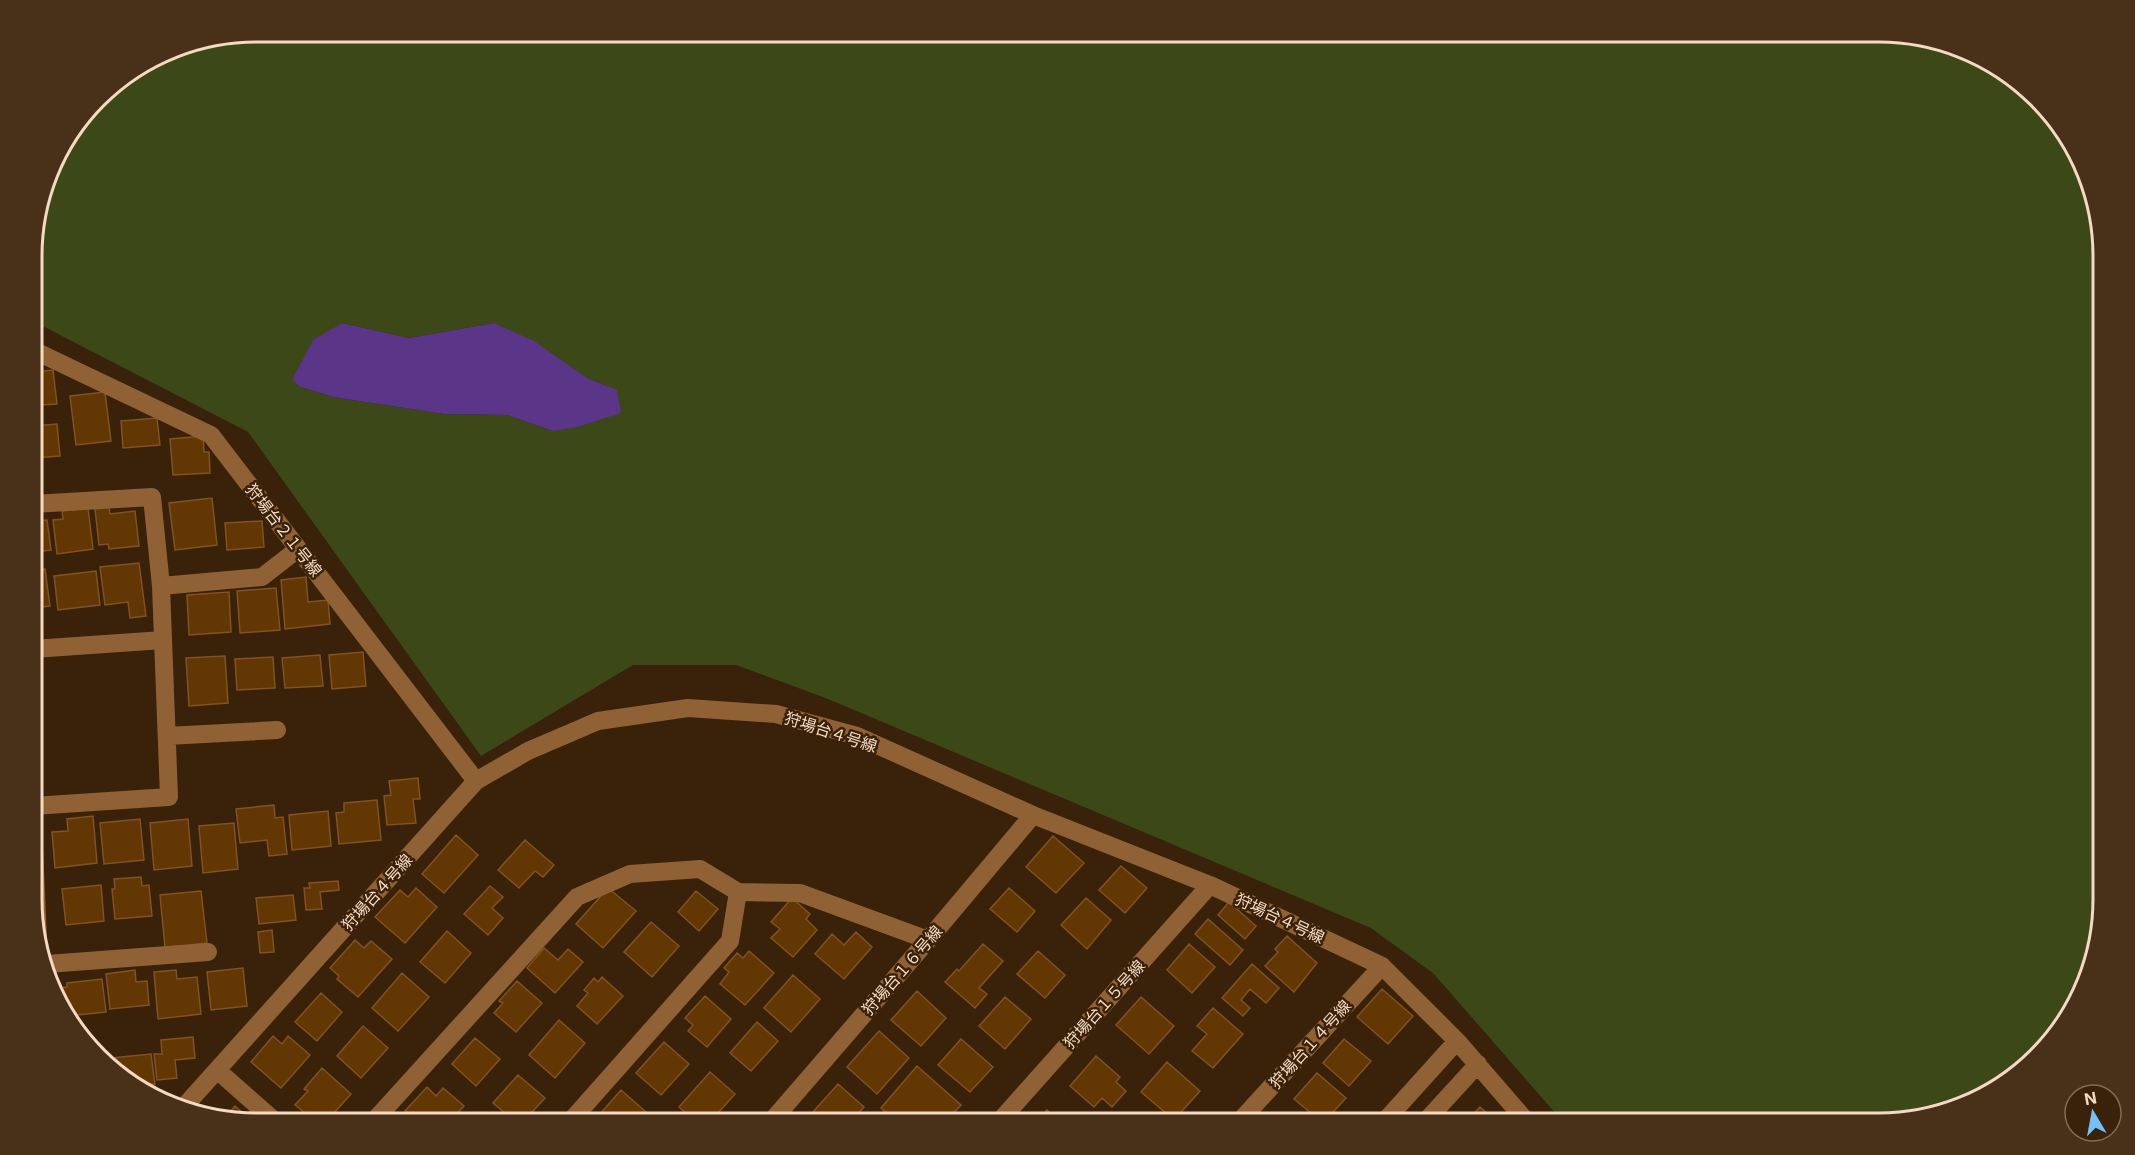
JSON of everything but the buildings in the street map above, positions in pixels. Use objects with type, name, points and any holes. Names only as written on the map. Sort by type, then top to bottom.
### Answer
[{"type":"street","name":"狩場台２１号線","points":[[42,354],[211,435],[476,781]]},
{"type":"street","points":[[42,503],[152,497],[161,586],[169,797],[42,805]]},
{"type":"street","points":[[161,586],[262,577],[298,549]]},
{"type":"street","points":[[42,648],[163,640]]},
{"type":"street","name":"狩場台４号線","points":[[188,1102],[476,781],[528,751],[598,720],[688,708],[776,714],[857,736],[1033,814],[1210,885],[1382,966],[1457,1041],[1520,1113]]},
{"type":"street","points":[[167,736],[277,729]]},
{"type":"street","name":"狩場台１６号線","points":[[780,1113],[1033,814]]},
{"type":"street","points":[[382,1113],[577,897],[630,874],[700,869],[738,892],[800,893],[928,940]]},
{"type":"street","name":"狩場台１５号線","points":[[1007,1113],[1210,885]]},
{"type":"street","points":[[578,1113],[730,941],[738,892]]},
{"type":"street","points":[[52,964],[208,952]]},
{"type":"street","name":"狩場台１４号線","points":[[1247,1113],[1382,966]]},
{"type":"street","points":[[1392,1113],[1457,1041]]},
{"type":"street","points":[[1433,1113],[1478,1064]]},
{"type":"street","points":[[217,1070],[265,1113]]},
{"type":"green space","points":[[242,42],[1893,42],[1948,53],[1998,78],[2040,115],[2057,137],[2071,161],[2082,187],[2089,214],[2093,242],[2093,913],[2082,968],[2057,1018],[2020,1060],[1998,1077],[1974,1091],[1934,1106],[1893,1113],[1555,1113],[1434,974],[1371,928],[828,699],[736,665],[633,665],[481,756],[248,432],[42,326],[42,242],[46,214],[58,174],[78,137],[115,95],[137,78],[174,58],[214,46]],"holes":[[[342,323],[409,338],[494,323],[587,378],[607,386],[553,431],[507,415],[444,414],[333,397],[301,387]]]},
{"type":"shaded area","points":[[342,323],[409,338],[494,323],[534,341],[587,378],[617,390],[621,413],[577,427],[553,431],[507,415],[444,414],[333,397],[301,387],[292,380],[313,340]]}]
